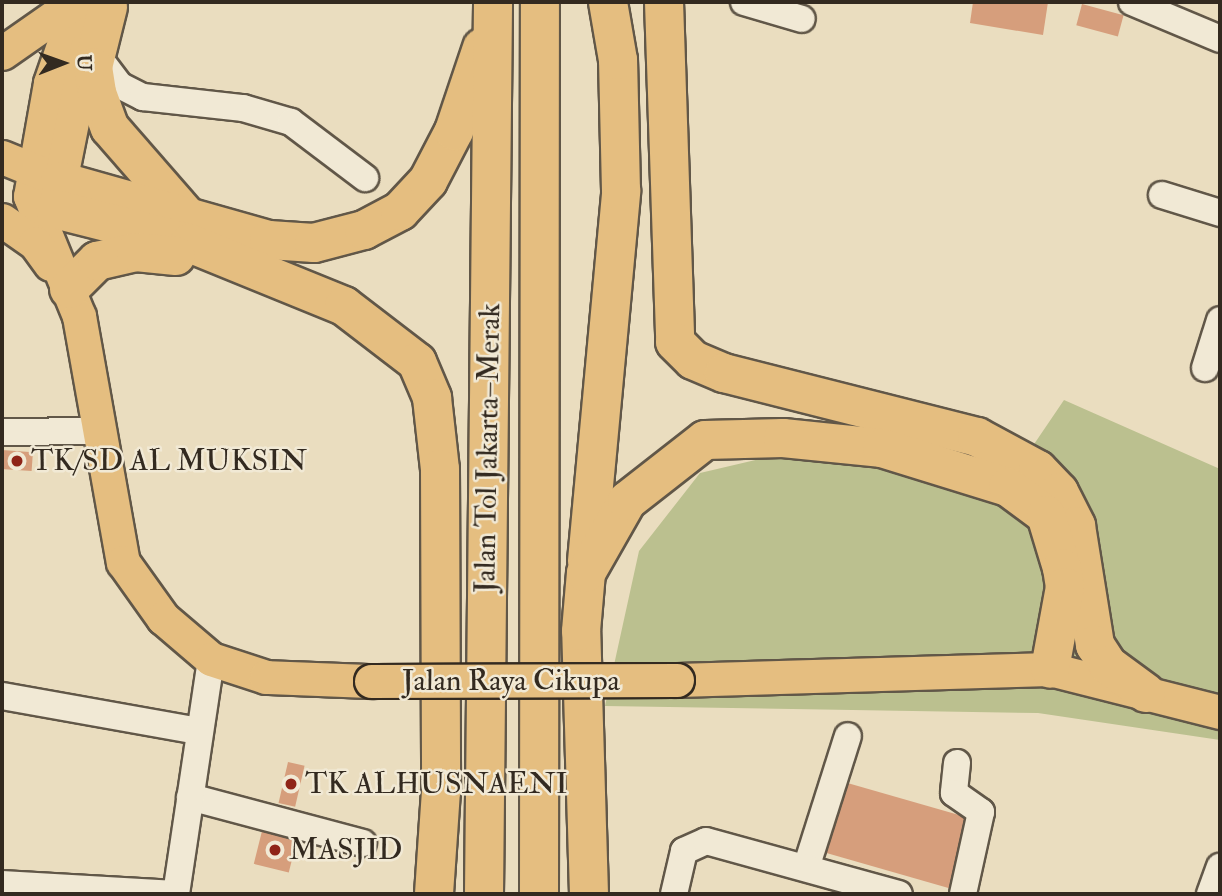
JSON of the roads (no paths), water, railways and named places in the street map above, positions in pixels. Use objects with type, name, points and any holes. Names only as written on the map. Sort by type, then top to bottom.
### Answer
[{"type":"highway","name":"Jalan Tol Jakarta–Merak","points":[[539,894],[540,2]]},
{"type":"highway","points":[[589,894],[581,631],[621,191],[618,60],[608,2]]},
{"type":"highway","points":[[664,2],[675,341],[693,360],[724,373],[977,437],[1038,470],[1059,492],[1076,526],[1095,645],[1108,665],[1146,693]]},
{"type":"highway","points":[[94,3],[97,93],[110,128],[185,214]]},
{"type":"highway","name":"Jalan Tol Jakarta–Merak","points":[[484,894],[493,9]]},
{"type":"highway","points":[[30,183],[185,214],[270,240],[314,243],[382,223],[428,181],[454,131],[493,9]]},
{"type":"highway","points":[[30,183],[189,243],[344,306],[394,340],[417,362],[432,398],[440,469],[441,791],[434,894]]},
{"type":"highway","points":[[69,289],[90,264],[136,252],[237,264]]},
{"type":"highway","points":[[586,573],[627,501],[705,440],[783,438],[882,448],[1008,487],[1046,515],[1065,587],[1050,669]]},
{"type":"main road","points":[[2,52],[94,3]]},
{"type":"main road","points":[[30,183],[85,51],[94,3]]},
{"type":"main road","name":"Jalan Raya Cikupa","points":[[30,183],[69,289],[123,562],[163,618],[211,659],[266,677],[371,681],[677,680],[1050,669],[1220,712]]},
{"type":"main road","points":[[2,220],[35,243],[69,289]]},
{"type":"street","points":[[744,2],[802,19]]},
{"type":"street","points":[[1132,2],[1167,7],[1220,39]]},
{"type":"street","points":[[96,54],[119,85],[159,102],[279,117],[365,178]]},
{"type":"street","points":[[1162,195],[1220,214]]},
{"type":"street","points":[[1205,368],[1220,320]]},
{"type":"street","points":[[2,432],[99,431]]},
{"type":"street","points":[[2,884],[176,894],[211,659]]},
{"type":"street","points":[[2,696],[199,730]]},
{"type":"street","points":[[807,865],[848,736]]},
{"type":"street","points":[[957,763],[954,793],[981,812],[963,894]]},
{"type":"street","points":[[190,797],[363,843]]},
{"type":"street","points":[[674,894],[684,851],[693,843],[807,865],[899,894]]},
{"type":"street","points":[[1210,894],[1220,867]]},
{"type":"place","name":"TK/SD AL MUKSIN","points":[[17,461]]},
{"type":"place","name":"TK ALHUSNAENI","points":[[291,784]]},
{"type":"place","name":"MASJID","points":[[275,850]]}]
